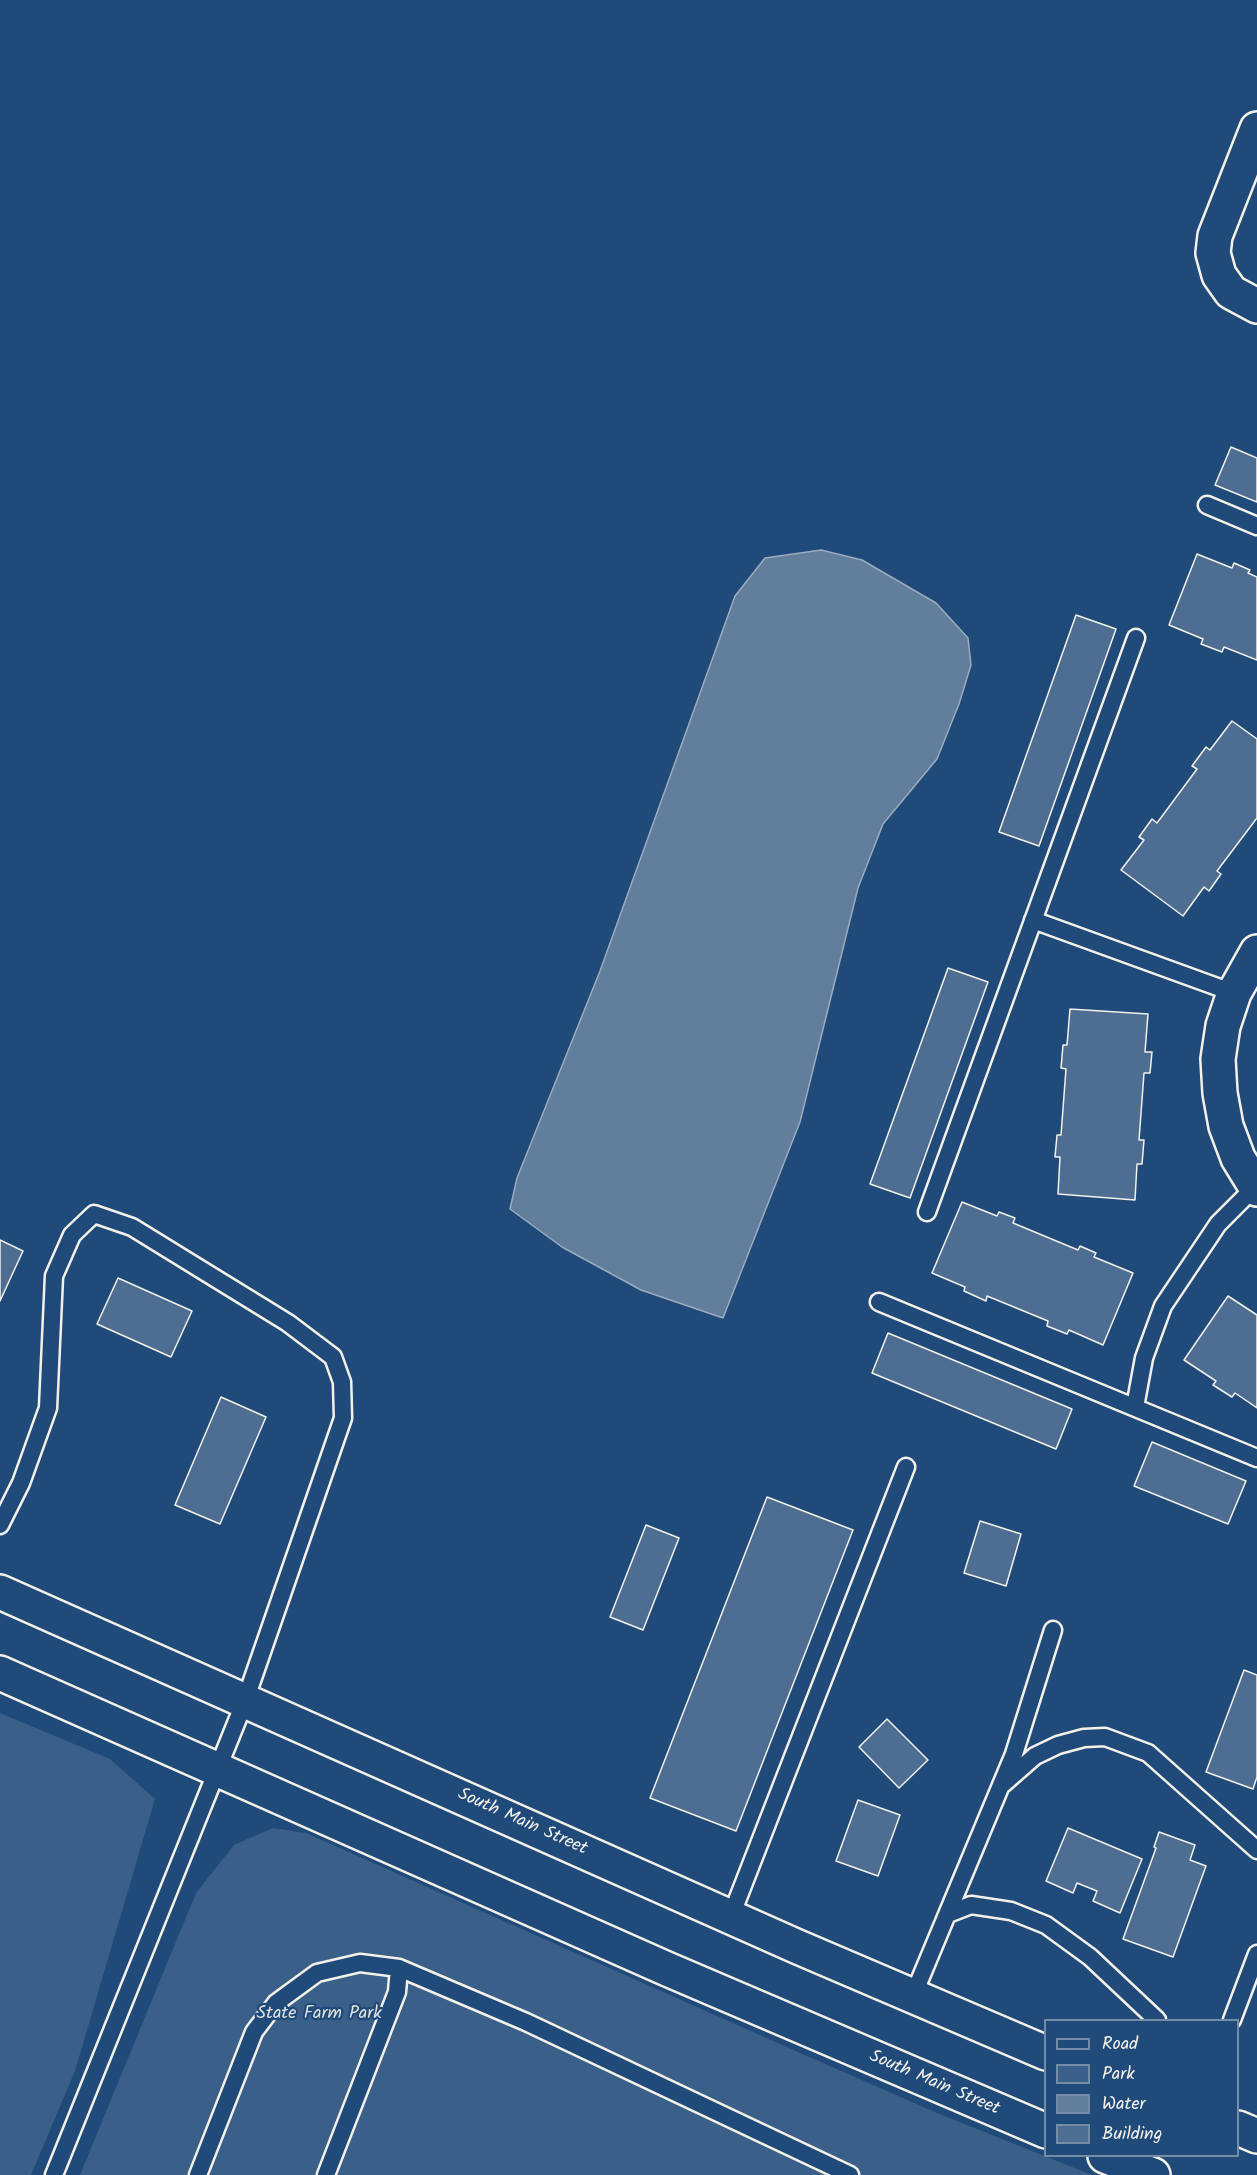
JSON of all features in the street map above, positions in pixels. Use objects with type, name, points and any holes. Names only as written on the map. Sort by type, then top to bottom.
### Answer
[{"type":"main road","points":[[1257,129],[1215,236],[1213,253],[1219,275],[1231,292],[1257,306]]},
{"type":"main road","points":[[1256,1188],[1238,1158],[1226,1126],[1220,1093],[1218,1059],[1234,993],[1257,952]]},
{"type":"main road","name":"South Main Street","points":[[0,1592],[1044,2052]]},
{"type":"main road","name":"South Main Street","points":[[0,1673],[667,1969],[1044,2130]]},
{"type":"main road","points":[[1239,2128],[1257,2136]]},
{"type":"main road","points":[[1108,2157],[1154,2175]]},
{"type":"lane","points":[[1206,505],[1257,526]]},
{"type":"lane","points":[[927,1212],[1136,638]]},
{"type":"lane","points":[[1033,920],[1234,993]]},
{"type":"lane","points":[[1135,1407],[1144,1358],[1163,1306],[1218,1224],[1256,1188]]},
{"type":"lane","points":[[0,1525],[21,1483],[48,1408],[54,1276],[72,1235],[94,1214],[132,1227],[288,1323],[333,1357],[342,1382],[343,1418],[245,1701],[54,2175]]},
{"type":"lane","points":[[879,1302],[1257,1458]]},
{"type":"lane","points":[[731,1916],[906,1467]]},
{"type":"lane","points":[[913,1996],[1024,1727],[1053,1630]]},
{"type":"lane","points":[[1001,1785],[1035,1756],[1058,1745],[1084,1738],[1105,1737],[1148,1753],[1257,1850]]},
{"type":"lane","points":[[948,1914],[971,1905],[1011,1911],[1046,1926],[1090,1957],[1156,2019]]},
{"type":"lane","points":[[1232,2019],[1256,1961]]},
{"type":"lane","points":[[198,2175],[254,2032],[276,2003],[316,1972],[360,1963],[399,1968],[526,2022],[850,2175]]},
{"type":"lane","points":[[326,2175],[397,1992],[399,1968]]},
{"type":"green space","points":[[0,1713],[110,1759],[155,1799],[75,2071],[31,2175],[0,2175]]},
{"type":"green space","name":"State Farm Park","points":[[273,1828],[306,1833],[937,2113],[1092,2175],[80,2175],[196,1893],[234,1845]]},
{"type":"water","points":[[821,550],[862,560],[936,603],[968,638],[971,665],[959,704],[937,759],[883,824],[858,888],[800,1122],[723,1318],[641,1290],[562,1247],[510,1209],[517,1178],[600,971],[735,596],[765,558]]},
{"type":"building","points":[[1231,447],[1257,458],[1257,502],[1215,485]]},
{"type":"building","points":[[1197,554],[1232,568],[1234,563],[1250,570],[1248,573],[1257,577],[1257,660],[1224,647],[1222,652],[1201,644],[1203,639],[1169,625]]},
{"type":"building","points":[[1076,615],[1116,629],[1039,846],[999,832]]},
{"type":"building","points":[[1232,721],[1257,739],[1257,818],[1217,871],[1221,874],[1209,891],[1204,887],[1183,916],[1121,870],[1144,840],[1139,837],[1152,819],[1157,823],[1197,769],[1192,766],[1206,747],[1210,750]]},
{"type":"building","points":[[948,968],[988,982],[910,1198],[870,1184]]},
{"type":"building","points":[[1070,1009],[1148,1014],[1145,1052],[1152,1052],[1150,1073],[1144,1073],[1139,1140],[1144,1140],[1142,1164],[1137,1164],[1135,1200],[1058,1194],[1060,1157],[1055,1157],[1057,1135],[1061,1135],[1066,1069],[1061,1068],[1063,1045],[1067,1045]]},
{"type":"building","points":[[962,1202],[997,1216],[999,1212],[1015,1218],[1013,1223],[1078,1250],[1080,1246],[1096,1253],[1094,1257],[1133,1273],[1103,1345],[1069,1330],[1067,1334],[1047,1326],[1048,1321],[987,1296],[986,1301],[964,1291],[965,1287],[932,1273]]},
{"type":"building","points":[[0,1240],[23,1251],[0,1301]]},
{"type":"building","points":[[118,1278],[192,1311],[171,1357],[97,1324]]},
{"type":"building","points":[[1228,1296],[1257,1315],[1257,1408],[1235,1393],[1232,1397],[1213,1385],[1216,1381],[1184,1360]]},
{"type":"building","points":[[888,1333],[1072,1409],[1056,1449],[872,1373]]},
{"type":"building","points":[[221,1397],[266,1417],[220,1524],[175,1505]]},
{"type":"building","points":[[1152,1442],[1246,1481],[1228,1524],[1134,1486]]},
{"type":"building","points":[[767,1497],[853,1530],[736,1831],[650,1798]]},
{"type":"building","points":[[980,1521],[1021,1534],[1006,1586],[964,1573]]},
{"type":"building","points":[[646,1525],[679,1538],[643,1630],[610,1617]]},
{"type":"building","points":[[1244,1670],[1257,1675],[1257,1777],[1253,1789],[1206,1772]]},
{"type":"building","points":[[887,1719],[928,1760],[899,1788],[859,1747]]},
{"type":"building","points":[[858,1800],[900,1815],[878,1876],[836,1861]]},
{"type":"building","points":[[1068,1828],[1142,1859],[1120,1913],[1093,1901],[1097,1891],[1077,1883],[1073,1893],[1046,1881]]},
{"type":"building","points":[[1159,1832],[1195,1845],[1190,1860],[1206,1866],[1173,1957],[1123,1939],[1156,1848],[1154,1847]]}]
